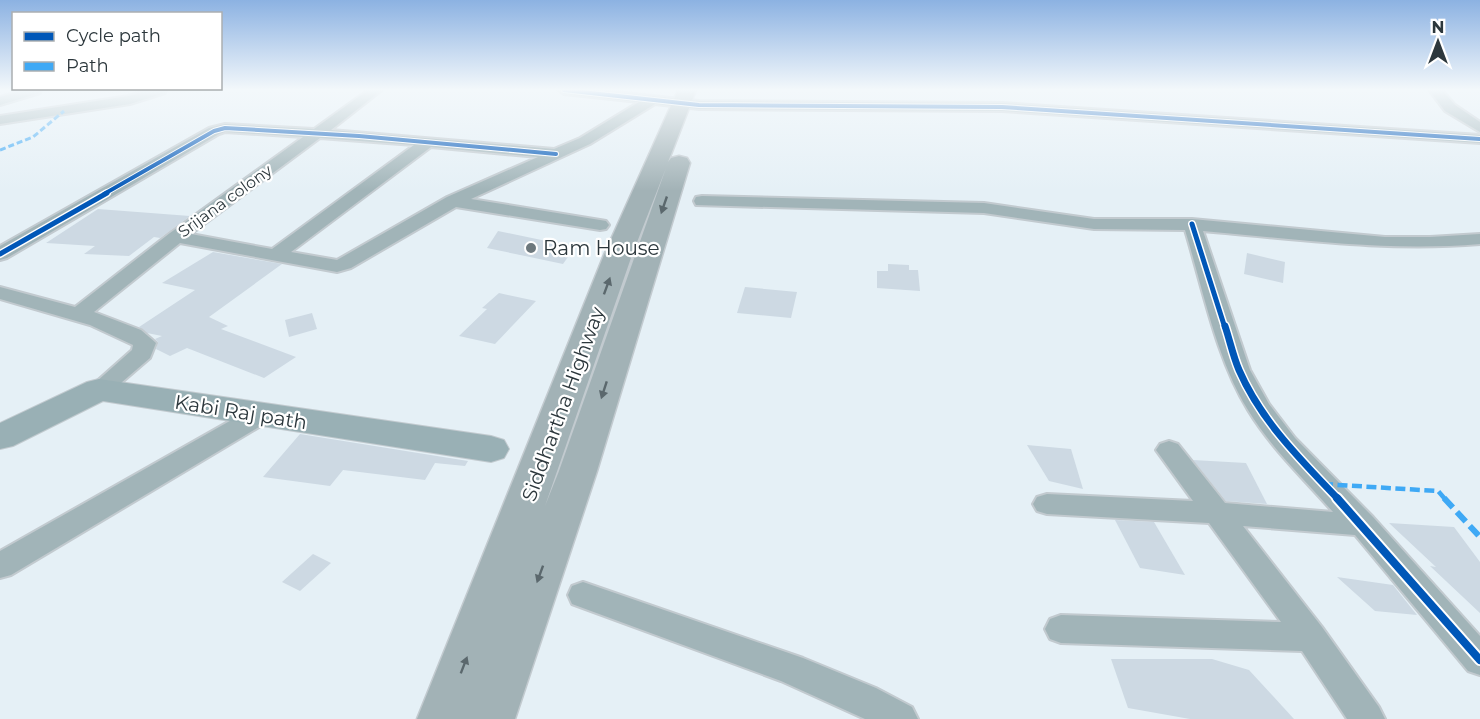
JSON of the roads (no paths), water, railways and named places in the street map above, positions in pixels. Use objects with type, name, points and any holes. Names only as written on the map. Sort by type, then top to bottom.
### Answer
[{"type":"highway","name":"Siddhartha Highway","points":[[443,719],[618,255],[674,124]]},
{"type":"highway","name":"Siddhartha Highway","points":[[489,719],[578,471],[677,124]]},
{"type":"street","name":"Srijana colony","points":[[77,315],[177,237],[331,124]]},
{"type":"street","points":[[177,237],[332,267],[344,264],[453,201],[621,124]]},
{"type":"street","points":[[1249,124],[1480,139]]},
{"type":"street","points":[[0,254],[214,131],[225,128],[318,133],[556,154]]},
{"type":"street","points":[[276,255],[428,142]]},
{"type":"street","points":[[453,201],[600,225]]},
{"type":"street","points":[[702,201],[962,207],[1034,214],[1094,224],[1192,224],[1385,242],[1430,243],[1480,239]]},
{"type":"street","points":[[1192,224],[1239,370],[1259,408],[1286,444],[1364,525],[1480,660]]},
{"type":"street","points":[[0,293],[135,334],[145,343],[142,353],[99,390],[0,437]]},
{"type":"street","name":"Kabi Raj path","points":[[99,390],[491,449]]},
{"type":"street","points":[[0,566],[260,415]]},
{"type":"street","points":[[1169,450],[1311,637],[1367,719]]},
{"type":"street","points":[[1047,504],[1216,513],[1364,525]]},
{"type":"street","points":[[583,595],[791,669],[864,700],[900,719]]},
{"type":"street","points":[[1060,629],[1311,637]]},
{"type":"place","name":"Ram House","points":[[531,248]]}]
